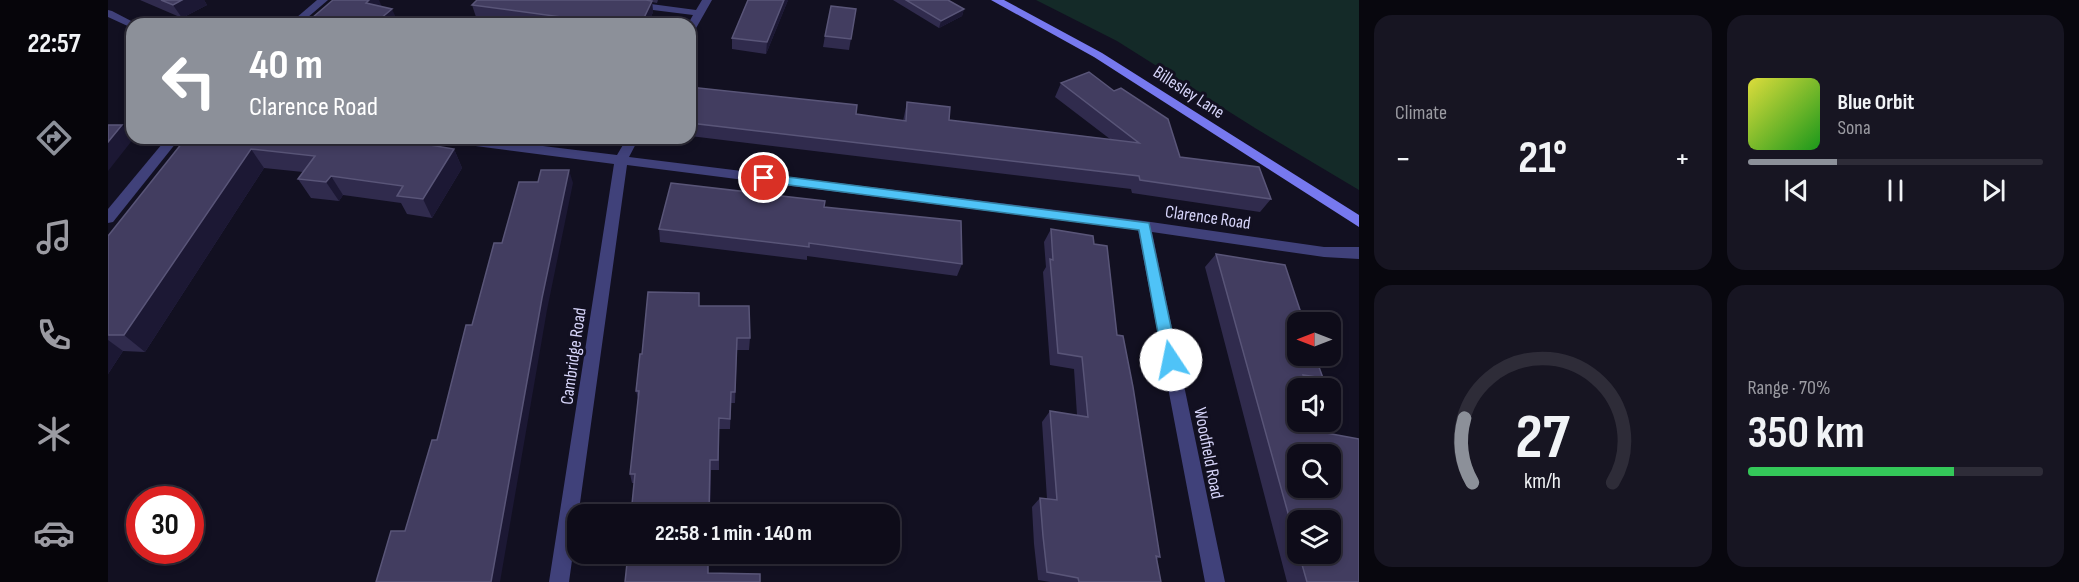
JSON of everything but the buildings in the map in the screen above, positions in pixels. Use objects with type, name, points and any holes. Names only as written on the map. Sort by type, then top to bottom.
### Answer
[{"type":"street","points":[[301,18],[323,0]]},
{"type":"street","points":[[597,0],[699,13]]},
{"type":"street","points":[[696,19],[707,0]]},
{"type":"street","name":"Billesley Lane","points":[[996,0],[1098,55],[1359,222]]},
{"type":"street","points":[[108,13],[126,22]]},
{"type":"street","points":[[108,218],[169,144]]},
{"type":"street","name":"Clarence Road","points":[[493,144],[1144,226],[1324,252],[1359,253]]},
{"type":"street","name":"Cambridge Road","points":[[559,582],[621,160],[630,144]]},
{"type":"street","name":"Woodfield Road","points":[[1144,226],[1215,582]]},
{"type":"green space","points":[[1036,0],[1359,0],[1359,190],[1117,41]]},
{"type":"route","points":[[764,178],[1144,226],[1171,360]]}]
